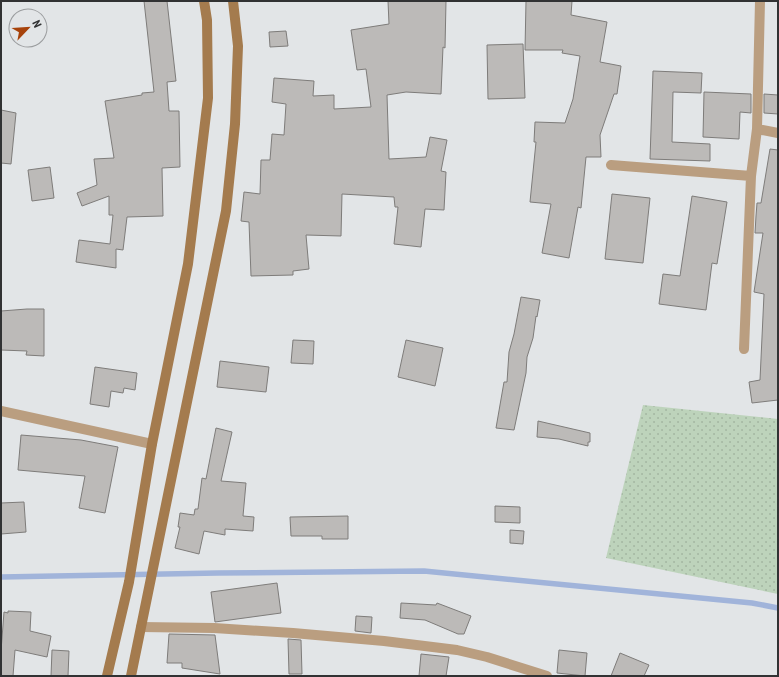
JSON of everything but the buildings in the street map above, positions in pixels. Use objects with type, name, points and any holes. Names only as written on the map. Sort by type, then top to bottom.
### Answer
[{"type":"main road","points":[[107,676],[129,582],[152,444],[188,264],[208,98],[207,20],[204,1]]},
{"type":"main road","points":[[131,676],[226,211],[235,124],[238,46],[233,1]]},
{"type":"street","points":[[744,350],[752,176],[757,129],[760,1]]},
{"type":"street","points":[[757,129],[778,133]]},
{"type":"street","points":[[611,165],[752,176]]},
{"type":"street","points":[[1,412],[152,444]]},
{"type":"street","points":[[141,627],[214,628],[384,641],[457,650],[488,657],[547,676]]},
{"type":"green space","points":[[643,405],[778,419],[778,594],[606,558]]},
{"type":"waterway","points":[[1,577],[424,571],[752,603],[778,608]]}]
